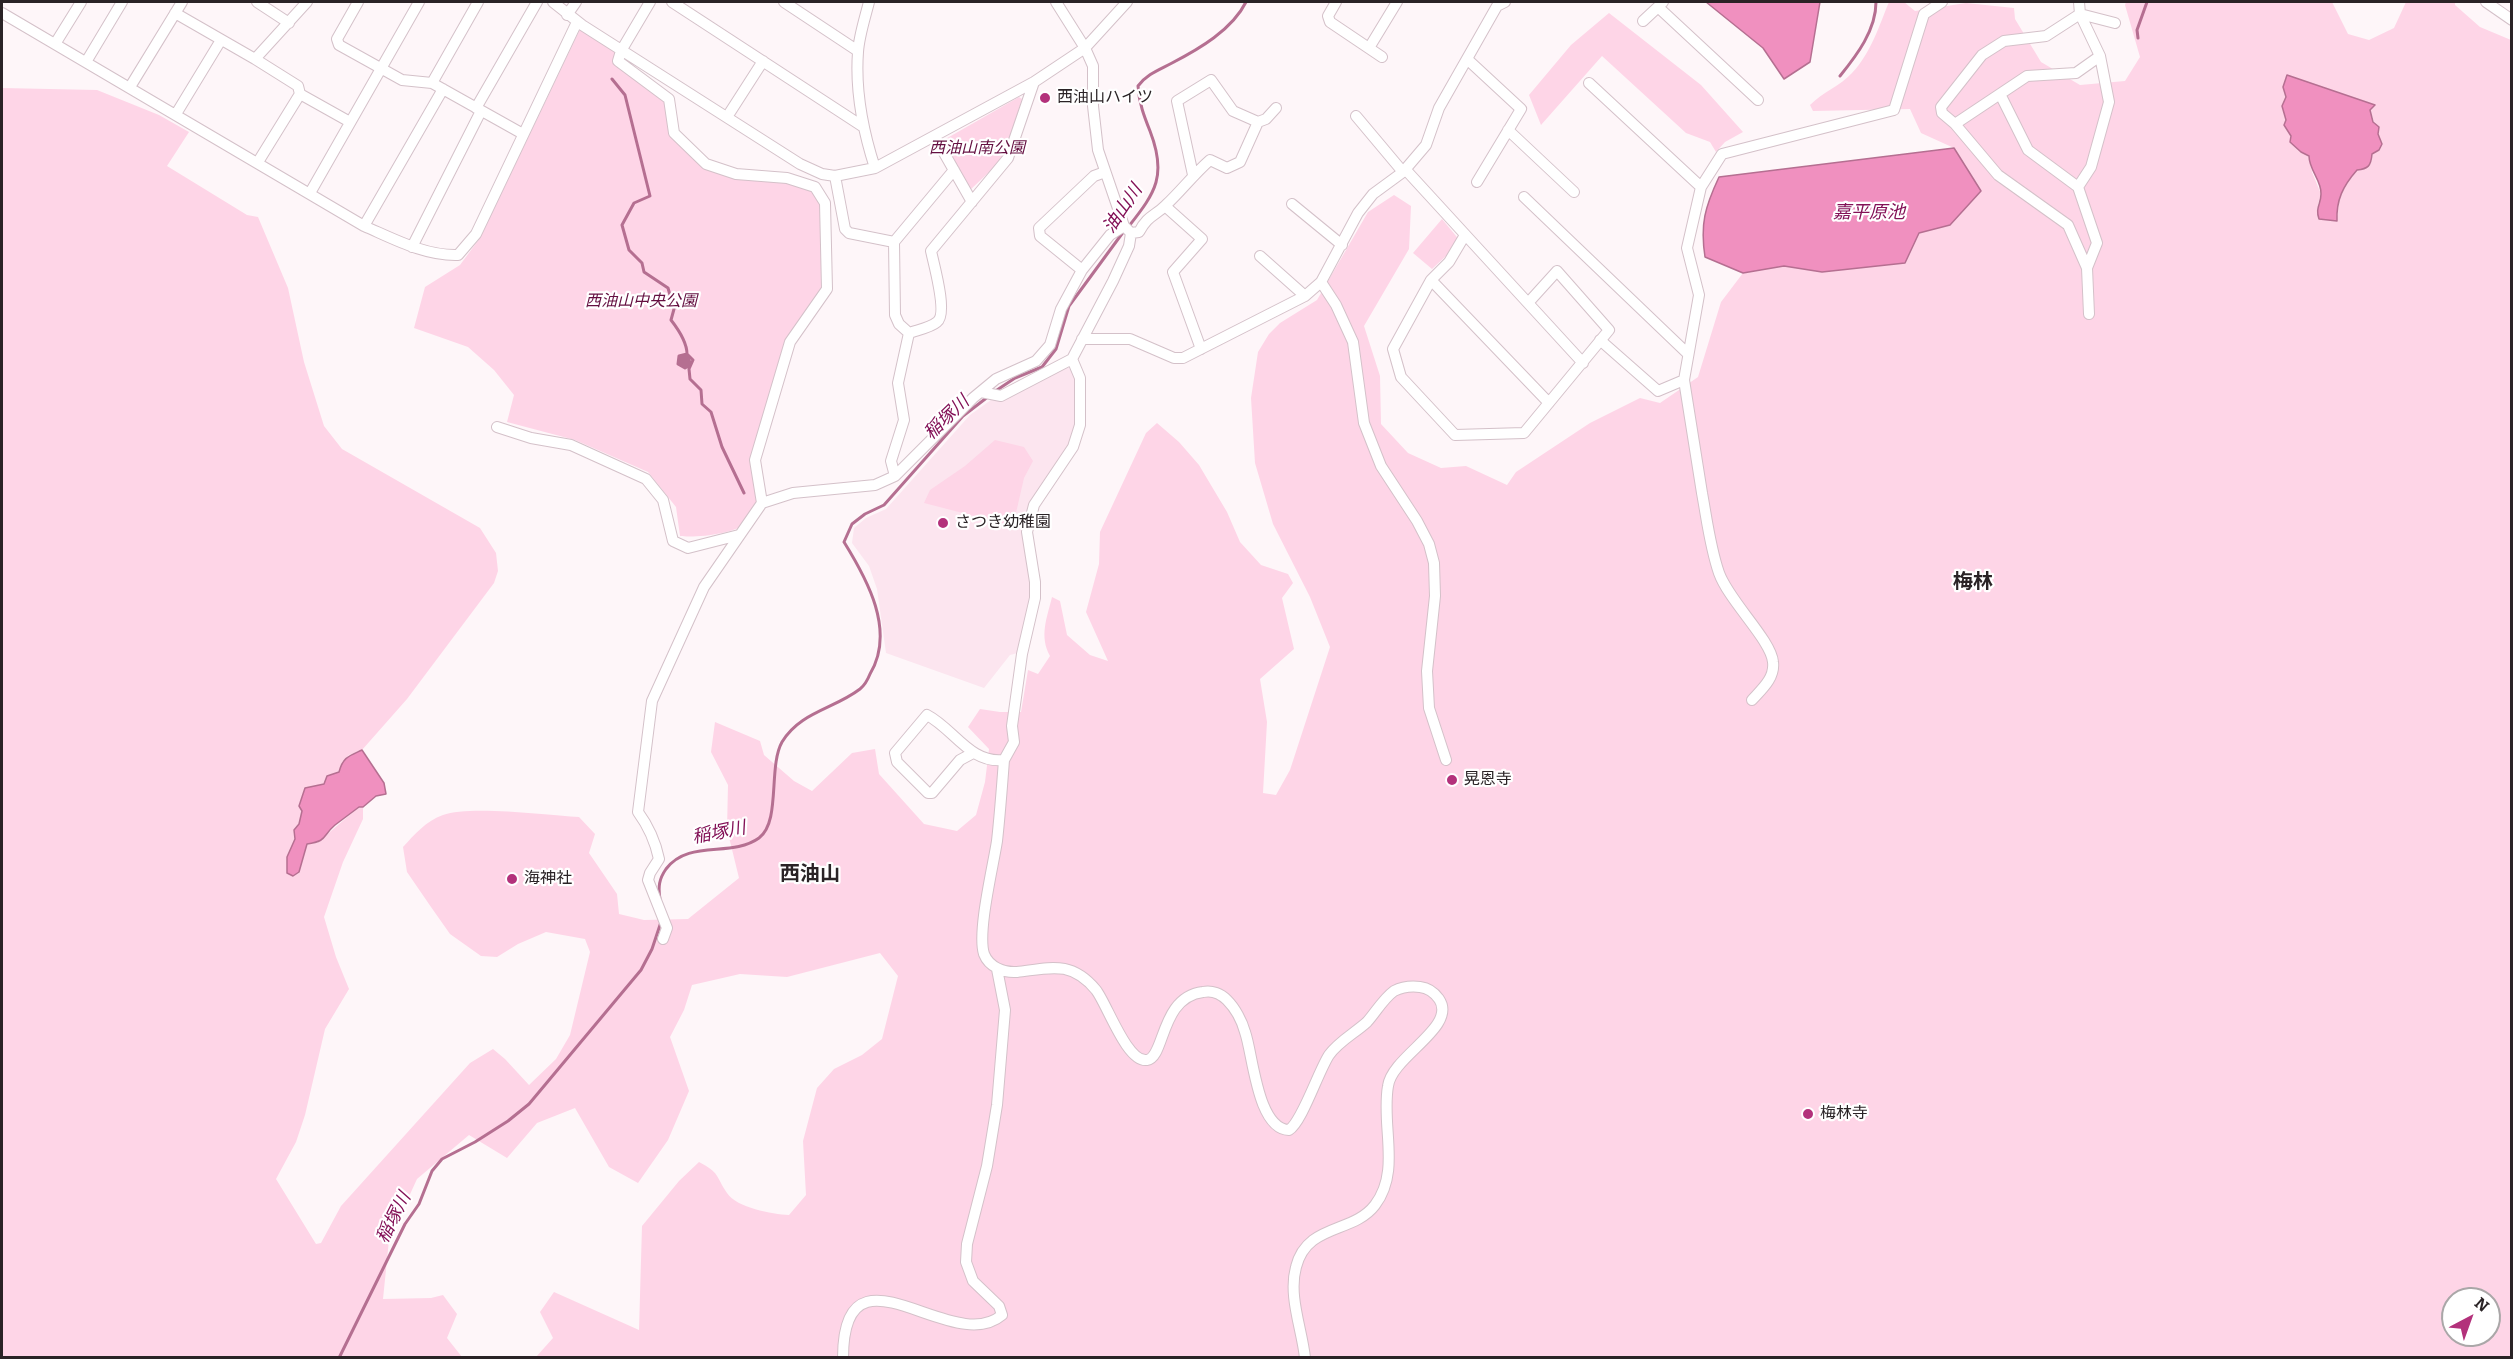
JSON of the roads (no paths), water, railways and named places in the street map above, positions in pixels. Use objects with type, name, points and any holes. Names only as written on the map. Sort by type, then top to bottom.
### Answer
[{"type":"street","points":[[55,44],[81,2]]},
{"type":"street","points":[[86,62],[122,2]]},
{"type":"street","points":[[129,87],[182,2]]},
{"type":"street","points":[[256,2],[289,22]]},
{"type":"street","points":[[255,59],[307,2]]},
{"type":"street","points":[[358,2],[338,39],[339,45],[379,70],[402,80],[432,83],[524,134]]},
{"type":"street","points":[[310,193],[419,2]]},
{"type":"street","points":[[432,83],[478,2]]},
{"type":"street","points":[[412,247],[478,110],[537,2]]},
{"type":"street","points":[[553,2],[567,15],[621,51],[800,164],[822,174],[835,176],[875,168],[1034,82],[1085,48],[1127,2]]},
{"type":"street","points":[[567,15],[576,2]]},
{"type":"street","points":[[650,2],[621,51],[618,61],[669,99],[674,133],[706,164],[736,174],[787,178],[815,187],[825,203],[826,289],[790,342],[755,460],[762,503]]},
{"type":"street","points":[[672,2],[862,126]]},
{"type":"street","points":[[784,2],[858,51]]},
{"type":"street","points":[[868,2],[858,51],[862,126],[875,168]]},
{"type":"street","points":[[981,392],[1001,396],[1072,358],[1129,246],[1128,230],[1104,172],[1098,150],[1093,106],[1093,66],[1085,48],[1056,2]]},
{"type":"street","points":[[1336,2],[1328,16],[1330,22],[1382,57]]},
{"type":"street","points":[[1369,48],[1398,2]]},
{"type":"street","points":[[1082,339],[1130,339],[1174,358],[1183,358],[1305,296],[1321,282],[1358,213],[1373,194],[1404,171],[1426,145],[1439,108],[1497,6],[1505,2]]},
{"type":"street","points":[[1752,700],[1771,678],[1774,671],[1773,659],[1766,645],[1734,602],[1720,575],[1711,545],[1683,380],[1699,295],[1687,248],[1701,187],[1722,154],[1894,110],[1924,14],[1942,2]]},
{"type":"street","points":[[2078,187],[2091,167],[2109,102],[2100,56],[2080,14],[2079,2]]},
{"type":"street","points":[[2486,2],[2511,21]]},
{"type":"street","points":[[1643,21],[1660,4],[1758,100]]},
{"type":"street","points":[[2,13],[364,226],[412,247],[445,255],[458,255],[476,234],[577,22]]},
{"type":"street","points":[[175,13],[298,86],[300,94],[258,162]]},
{"type":"street","points":[[2088,268],[2068,225],[1998,175],[1942,112],[1941,107],[1982,55],[2004,41],[2046,36],[2080,14],[2115,23]]},
{"type":"street","points":[[176,114],[221,40]]},
{"type":"street","points":[[1955,124],[2027,76],[2076,73],[2100,56]]},
{"type":"street","points":[[1467,59],[1521,109],[1477,182]]},
{"type":"street","points":[[728,117],[763,61]]},
{"type":"street","points":[[1193,175],[1177,101],[1211,80],[1233,111],[1258,122],[1266,119],[1276,108]]},
{"type":"street","points":[[909,333],[938,322],[941,316],[942,305],[931,251],[1008,158],[1034,82]]},
{"type":"street","points":[[1589,83],[1701,187]]},
{"type":"street","points":[[364,226],[443,89]]},
{"type":"street","points":[[300,94],[350,122]]},
{"type":"street","points":[[2000,94],[2028,150],[2078,187],[2097,243],[2088,268],[2089,314]]},
{"type":"street","points":[[1356,116],[1404,171],[1583,363]]},
{"type":"street","points":[[665,933],[648,880],[659,859],[656,842],[649,826],[638,812],[652,700],[704,586],[762,503],[793,493],[875,485],[894,476],[996,379],[1036,361],[1050,345],[1060,309],[1082,270],[1110,236],[1128,230],[1139,232],[1146,219],[1165,206],[1210,160],[1227,168],[1240,162],[1258,122]]},
{"type":"street","points":[[1508,130],[1574,192]]},
{"type":"street","points":[[935,137],[972,202]]},
{"type":"street","points":[[909,333],[898,324],[895,315],[894,242],[954,170]]},
{"type":"street","points":[[1082,270],[1040,236],[1039,228],[1094,177],[1104,172]]},
{"type":"street","points":[[835,176],[845,229],[849,233],[894,242]]},
{"type":"street","points":[[1524,197],[1688,354]]},
{"type":"street","points":[[1292,204],[1342,245]]},
{"type":"street","points":[[1165,206],[1202,239],[1173,272],[1201,350]]},
{"type":"street","points":[[1465,235],[1449,261],[1431,280],[1393,349],[1401,377],[1455,435],[1524,433],[1609,330],[1557,271],[1528,303]]},
{"type":"street","points":[[1260,255],[1305,296]]},
{"type":"street","points":[[1431,280],[1549,403]]},
{"type":"street","points":[[1321,282],[1336,305],[1353,342],[1364,423],[1381,466],[1417,521],[1429,544],[1434,563],[1435,596],[1427,671],[1429,708],[1446,760]]},
{"type":"street","points":[[894,476],[891,461],[904,420],[898,383],[909,333]]},
{"type":"street","points":[[1600,340],[1658,391],[1683,380]]},
{"type":"street","points":[[1072,358],[1080,378],[1080,425],[1072,447],[1034,505],[1027,532],[1035,582],[1035,598],[1022,654],[1012,726],[1014,742],[1004,760],[998,833],[983,952],[988,962],[997,969],[1014,972],[1064,967],[1074,972],[1096,990],[1130,1050],[1138,1059],[1145,1061],[1157,1054],[1166,1023],[1173,1011],[1184,1000],[1194,993],[1208,991],[1219,994],[1237,1013],[1245,1032],[1264,1106],[1270,1118],[1283,1130],[1294,1127],[1314,1082],[1336,1047],[1367,1021],[1388,996],[1396,990],[1424,987],[1433,991],[1441,1001],[1443,1013],[1437,1027],[1401,1060],[1388,1084],[1385,1114],[1389,1167],[1386,1186],[1375,1205],[1365,1215],[1321,1234],[1309,1244],[1296,1267],[1293,1284],[1305,1358]]},
{"type":"street","points":[[497,427],[531,438],[571,445],[646,479],[663,500],[673,541],[688,548],[739,535]]},
{"type":"street","points":[[973,753],[960,760],[932,793],[928,793],[897,762],[895,753],[927,715],[973,753],[994,761],[1004,760]]},
{"type":"street","points":[[843,1358],[843,1333],[853,1312],[863,1304],[876,1299],[953,1322],[980,1324],[993,1322],[1002,1315],[999,1306],[973,1281],[966,1262],[967,1244],[987,1166],[997,1106],[1005,1010],[997,969]]},
{"type":"water","points":[[1706,2],[1820,2],[1810,62],[1784,79],[1763,48]]},
{"type":"water","points":[[2287,75],[2375,105],[2370,110],[2373,122],[2379,127],[2378,134],[2382,144],[2379,150],[2372,154],[2368,166],[2357,170],[2344,188],[2339,200],[2337,221],[2319,219],[2321,189],[2318,180],[2309,156],[2290,142],[2291,136],[2284,125],[2286,120],[2282,106],[2286,97],[2283,87]]},
{"type":"water","name":"嘉平原池","points":[[1954,148],[1981,191],[1950,225],[1919,233],[1905,263],[1822,272],[1784,266],[1743,273],[1705,257],[1703,235],[1705,216],[1719,177]]},
{"type":"water","points":[[362,750],[384,783],[386,794],[376,796],[363,807],[359,807],[335,825],[322,840],[307,844],[299,872],[293,876],[287,873],[287,857],[295,839],[294,830],[299,824],[302,811],[299,806],[305,788],[324,784],[327,776],[339,772],[342,763],[347,758]]},
{"type":"waterway","name":"油山川","points":[[1129,226],[1152,193],[1158,171],[1155,146],[1142,109],[1138,86],[1149,75],[1214,38],[1224,30],[1246,2]]},
{"type":"waterway","points":[[1840,76],[1859,51],[1869,32],[1876,2]]},
{"type":"waterway","points":[[2138,38],[2137,30],[2147,2]]},
{"type":"waterway","points":[[612,79],[625,95],[650,196],[634,203],[622,225],[629,250],[642,263],[644,272],[668,288],[674,309],[671,320],[684,340],[687,354],[693,360],[689,369],[690,379],[701,390],[702,404],[711,412],[722,447],[744,493]]},
{"type":"waterway","name":"油山川","points":[[994,392],[1015,378],[1042,367],[1056,349],[1069,306],[1124,231]]},
{"type":"waterway","points":[[687,354],[679,356],[678,364],[685,368],[690,365]]},
{"type":"waterway","points":[[685,361],[683,361],[687,359],[687,363],[683,364],[681,360],[687,357],[690,362],[684,366],[680,362],[681,358],[687,355]]},
{"type":"waterway","name":"稲塚川","points":[[660,899],[659,887],[662,876],[675,860],[686,854],[736,847],[759,838],[766,830],[770,820],[776,765],[782,742],[798,724],[850,696],[866,682],[877,658],[880,640],[879,623],[869,589],[844,542],[852,524],[865,514],[884,505],[963,416],[989,396]]},
{"type":"waterway","name":"稲塚川","points":[[339,1358],[405,1224],[419,1204],[432,1171],[442,1159],[475,1142],[508,1121],[529,1104],[641,970],[652,949],[661,922]]},
{"type":"place","name":"西油山ハイツ","points":[[1045,98]]},
{"type":"place","name":"さつき幼稚園","points":[[943,523]]},
{"type":"place","name":"晃恩寺","points":[[1452,780]]},
{"type":"place","name":"海神社","points":[[512,879]]},
{"type":"place","name":"梅林寺","points":[[1808,1114]]},
{"type":"district","name":"梅林","points":[[1973,582]]},
{"type":"district","name":"西油山","points":[[810,874]]},
{"type":"park label","name":"西油山南公園","points":[[977,149]]},
{"type":"park label","name":"西油山中央公園","points":[[641,302]]}]
